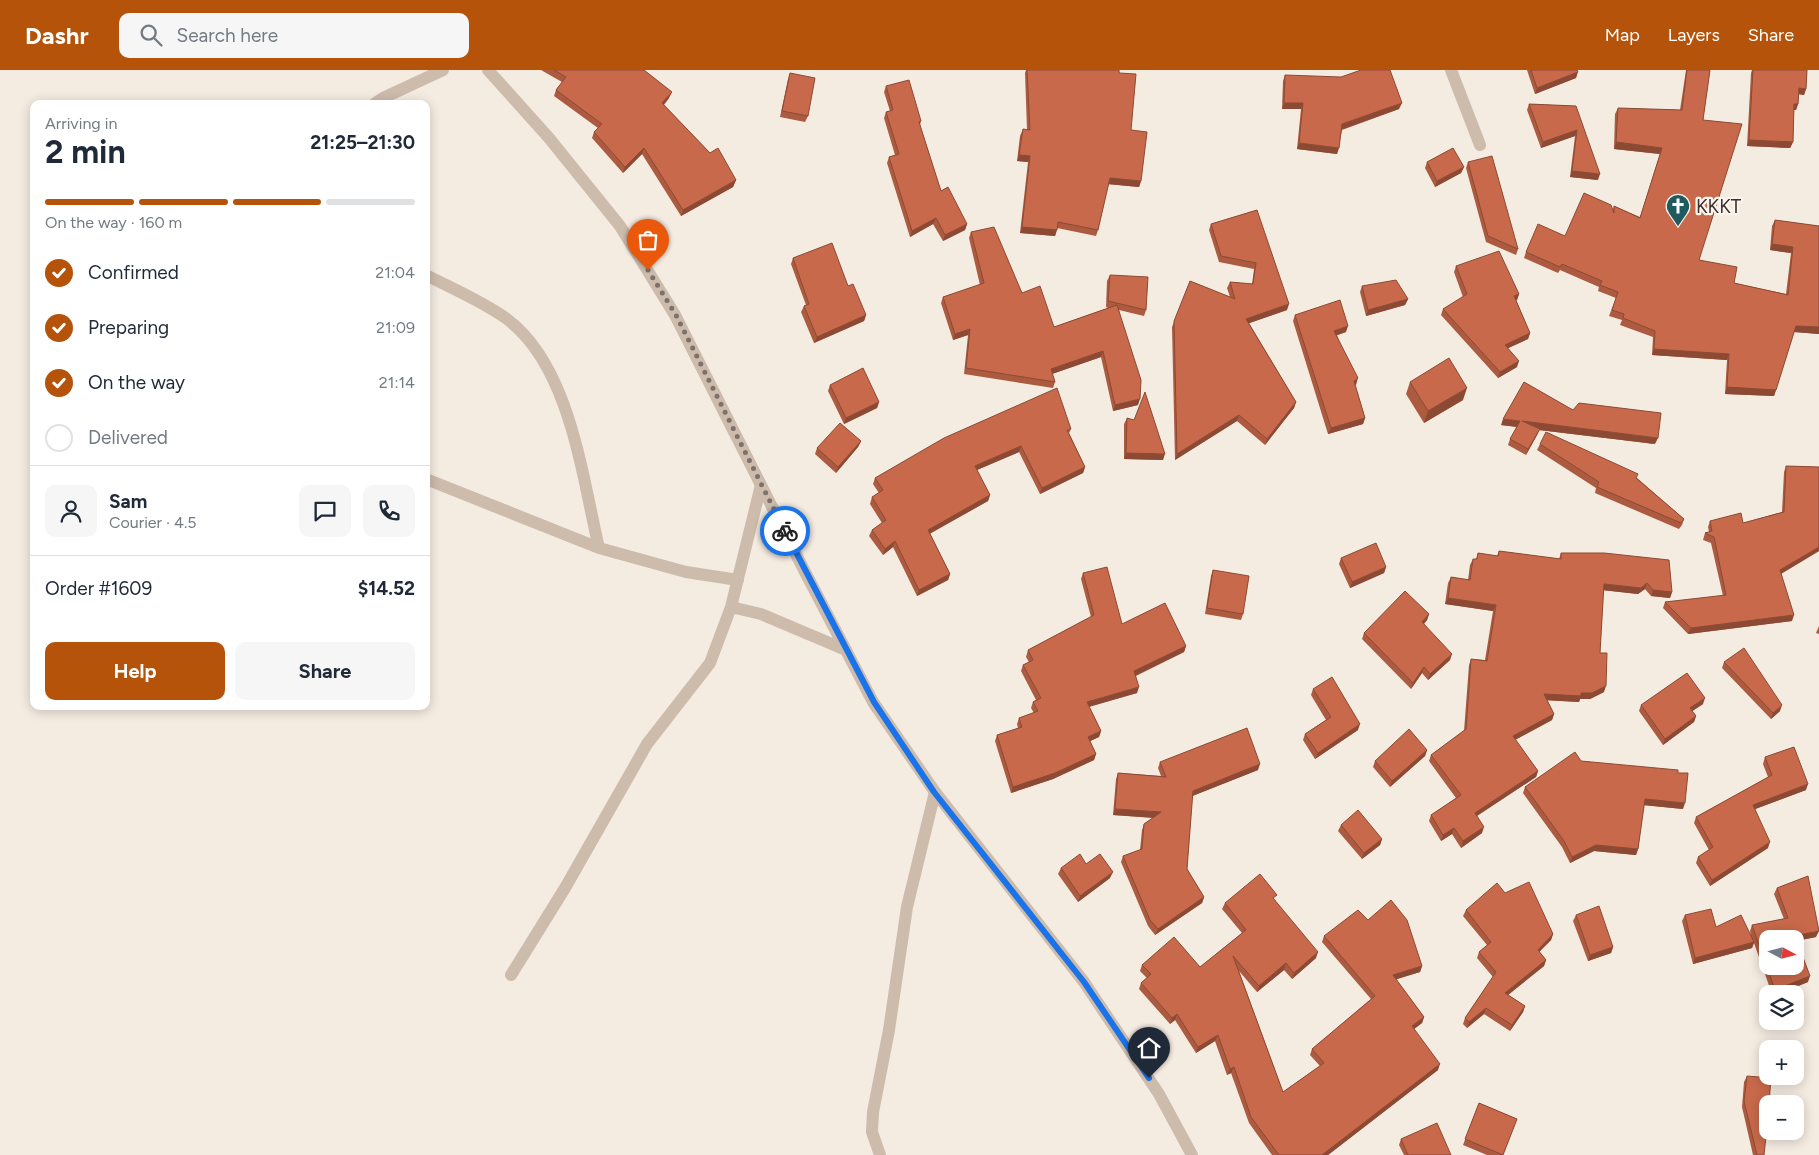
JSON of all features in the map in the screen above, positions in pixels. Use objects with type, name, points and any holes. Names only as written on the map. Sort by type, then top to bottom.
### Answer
[{"type":"street","points":[[382,100],[443,70]]},
{"type":"street","points":[[488,70],[549,138],[620,226],[676,315],[761,485],[874,702],[934,792],[1084,982],[1160,1094],[1192,1155]]},
{"type":"street","points":[[1451,70],[1480,145]]},
{"type":"street","points":[[430,278],[468,296],[508,320],[538,352],[557,386],[599,548]]},
{"type":"street","points":[[430,481],[599,548],[686,572],[738,580]]},
{"type":"street","points":[[511,974],[565,888],[647,744],[710,664],[731,607],[761,485]]},
{"type":"street","points":[[731,607],[761,614],[846,650]]},
{"type":"street","points":[[880,1155],[872,1132],[873,1112],[889,1030],[907,907],[934,792]]},
{"type":"building","points":[[554,70],[644,70],[672,92],[662,103],[710,153],[718,148],[736,180],[683,210],[644,148],[625,167],[594,132],[602,124],[556,90],[566,77]]},
{"type":"building","points":[[1027,70],[1119,70],[1119,73],[1136,74],[1131,130],[1147,132],[1141,181],[1110,178],[1098,230],[1058,222],[1057,230],[1022,227],[1030,156],[1019,155],[1023,129],[1030,130]]},
{"type":"building","points":[[1361,70],[1390,70],[1402,103],[1342,124],[1339,148],[1299,143],[1303,103],[1284,103],[1285,75],[1341,77]]},
{"type":"building","points":[[1531,70],[1577,70],[1578,72],[1537,88]]},
{"type":"building","points":[[1687,70],[1710,70],[1703,120],[1742,124],[1699,260],[1737,267],[1734,283],[1788,295],[1793,247],[1772,244],[1775,220],[1819,226],[1819,327],[1796,326],[1776,390],[1727,387],[1729,354],[1654,349],[1655,331],[1623,318],[1624,314],[1612,310],[1618,292],[1600,285],[1602,281],[1562,264],[1560,267],[1526,252],[1538,224],[1565,236],[1584,193],[1611,205],[1614,213],[1614,206],[1640,218],[1662,148],[1616,142],[1618,108],[1682,110]]},
{"type":"building","points":[[1753,70],[1807,70],[1806,89],[1799,88],[1798,104],[1794,104],[1793,142],[1749,140]]},
{"type":"building","points":[[790,73],[815,78],[808,116],[782,111]]},
{"type":"building","points":[[909,80],[921,121],[919,122],[941,191],[948,187],[967,224],[945,235],[936,218],[912,231],[889,157],[899,154],[886,112],[893,110],[886,86]]},
{"type":"building","points":[[1529,104],[1576,106],[1600,174],[1572,171],[1577,130],[1543,142]]},
{"type":"building","points":[[1453,148],[1464,167],[1437,181],[1427,162]]},
{"type":"building","points":[[1492,156],[1518,249],[1488,236],[1468,162]]},
{"type":"building","points":[[1257,210],[1289,304],[1246,319],[1296,402],[1267,439],[1239,415],[1177,454],[1174,321],[1190,281],[1235,299],[1230,282],[1253,284],[1256,263],[1221,256],[1211,224]]},
{"type":"building","points":[[994,227],[1022,293],[1040,286],[1054,327],[1117,305],[1141,380],[1140,399],[1115,405],[1103,351],[1051,369],[1055,382],[966,368],[970,329],[955,334],[943,297],[984,283],[971,232]]},
{"type":"building","points":[[832,243],[848,286],[853,284],[866,315],[817,337],[804,306],[809,304],[793,258]]},
{"type":"building","points":[[1499,251],[1519,294],[1514,296],[1530,333],[1505,345],[1519,361],[1500,372],[1443,309],[1467,294],[1456,266]]},
{"type":"building","points":[[1110,275],[1148,277],[1146,310],[1108,301]]},
{"type":"building","points":[[1396,280],[1408,299],[1368,310],[1362,286]]},
{"type":"building","points":[[1340,300],[1348,326],[1334,331],[1358,378],[1354,381],[1365,418],[1331,428],[1295,315]]},
{"type":"building","points":[[1449,358],[1467,388],[1428,411],[1410,382]]},
{"type":"building","points":[[863,368],[879,402],[846,418],[830,385]]},
{"type":"building","points":[[1524,382],[1573,410],[1579,403],[1661,413],[1658,438],[1522,421],[1540,429],[1528,449],[1510,439],[1520,421],[1503,419]]},
{"type":"building","points":[[1057,388],[1071,429],[1067,430],[1085,467],[1042,488],[1021,446],[975,466],[990,495],[928,530],[950,574],[919,590],[895,541],[885,549],[872,530],[886,520],[872,497],[883,490],[875,478],[944,438]]},
{"type":"building","points":[[1145,392],[1165,454],[1126,453],[1127,418],[1134,420]]},
{"type":"building","points":[[840,423],[861,441],[838,467],[817,448]]},
{"type":"building","points":[[1546,432],[1638,474],[1636,478],[1684,519],[1681,523],[1597,487],[1599,482],[1540,444]]},
{"type":"building","points":[[1786,466],[1819,467],[1819,547],[1780,570],[1794,615],[1691,628],[1665,602],[1726,595],[1714,537],[1705,533],[1712,531],[1710,521],[1741,513],[1743,523],[1784,512]]},
{"type":"building","points":[[1376,543],[1386,567],[1352,582],[1341,558]]},
{"type":"building","points":[[1499,551],[1561,559],[1561,553],[1604,553],[1669,560],[1672,592],[1653,590],[1647,583],[1641,588],[1604,584],[1600,653],[1607,653],[1606,686],[1592,693],[1581,693],[1581,696],[1544,694],[1554,714],[1513,736],[1538,771],[1475,813],[1484,827],[1463,841],[1454,828],[1443,835],[1431,815],[1461,795],[1431,755],[1466,729],[1471,659],[1487,661],[1496,605],[1448,598],[1451,577],[1470,580],[1473,559],[1477,559],[1478,553],[1498,556]]},
{"type":"building","points":[[1107,567],[1122,624],[1165,603],[1186,646],[1134,671],[1139,687],[1087,702],[1101,731],[1088,737],[1096,754],[1055,773],[1013,787],[997,735],[1022,727],[1019,718],[1038,711],[1033,702],[1041,698],[1023,665],[1033,660],[1028,650],[1094,615],[1083,573]]},
{"type":"building","points":[[1213,570],[1249,576],[1243,614],[1207,608]]},
{"type":"building","points":[[1405,591],[1429,614],[1422,622],[1452,654],[1430,674],[1424,667],[1413,683],[1364,633]]},
{"type":"building","points":[[1744,648],[1782,705],[1773,713],[1724,662]]},
{"type":"building","points":[[1687,673],[1705,698],[1690,708],[1696,716],[1665,739],[1641,705]]},
{"type":"building","points":[[1332,677],[1360,724],[1318,753],[1305,734],[1331,717],[1313,689]]},
{"type":"building","points":[[1247,728],[1260,764],[1193,791],[1187,869],[1204,897],[1158,929],[1150,920],[1123,856],[1142,849],[1144,824],[1161,812],[1115,809],[1118,773],[1166,777],[1160,762]]},
{"type":"building","points":[[1409,729],[1427,750],[1392,781],[1375,761]]},
{"type":"building","points":[[1794,747],[1808,784],[1753,805],[1770,842],[1712,880],[1698,857],[1713,847],[1696,817],[1772,775],[1765,757]]},
{"type":"building","points":[[1575,752],[1581,761],[1678,770],[1678,773],[1688,773],[1685,803],[1645,799],[1638,849],[1596,845],[1572,857],[1564,841],[1525,787]]},
{"type":"building","points":[[1358,810],[1382,839],[1364,853],[1341,825]]},
{"type":"building","points":[[1080,854],[1086,864],[1100,854],[1113,872],[1080,896],[1061,868]]},
{"type":"building","points":[[1260,874],[1277,895],[1273,898],[1318,952],[1294,973],[1286,963],[1259,986],[1233,956],[1283,1092],[1324,1063],[1312,1049],[1375,996],[1324,936],[1358,910],[1368,920],[1391,900],[1407,920],[1422,966],[1393,975],[1424,1017],[1412,1026],[1440,1064],[1322,1155],[1279,1155],[1251,1117],[1234,1067],[1230,1069],[1218,1035],[1198,1047],[1177,1014],[1172,1018],[1141,983],[1151,974],[1142,965],[1174,937],[1200,967],[1246,930],[1225,903]]},
{"type":"building","points":[[1808,876],[1819,931],[1804,934],[1804,930],[1759,930],[1759,945],[1752,925],[1788,918],[1777,888]]},
{"type":"building","points":[[1529,882],[1553,934],[1538,950],[1546,960],[1505,993],[1525,1006],[1512,1025],[1486,1008],[1469,1022],[1465,1018],[1496,972],[1479,952],[1491,942],[1466,910],[1497,883],[1505,893]]},
{"type":"building","points":[[1599,906],[1613,947],[1590,955],[1576,915]]},
{"type":"building","points":[[1711,909],[1716,927],[1741,915],[1754,942],[1695,958],[1685,915]]},
{"type":"building","points":[[1804,960],[1810,976],[1788,985],[1773,985],[1770,975],[1804,975]]},
{"type":"building","points":[[1747,1076],[1759,1077],[1759,1085],[1770,1085],[1770,1095],[1759,1095],[1759,1140],[1766,1140],[1764,1155],[1757,1155],[1744,1101]]},
{"type":"building","points":[[1479,1103],[1517,1119],[1503,1155],[1465,1139]]},
{"type":"building","points":[[1437,1123],[1451,1155],[1408,1155],[1401,1139]]},
{"type":"way so far","points":[[648,270],[676,315],[785,531]]},
{"type":"place","name":"KKKT","points":[[1678,227]]},
{"type":"route","points":[[785,531],[874,702],[934,792],[1084,982],[1149,1078]]}]
